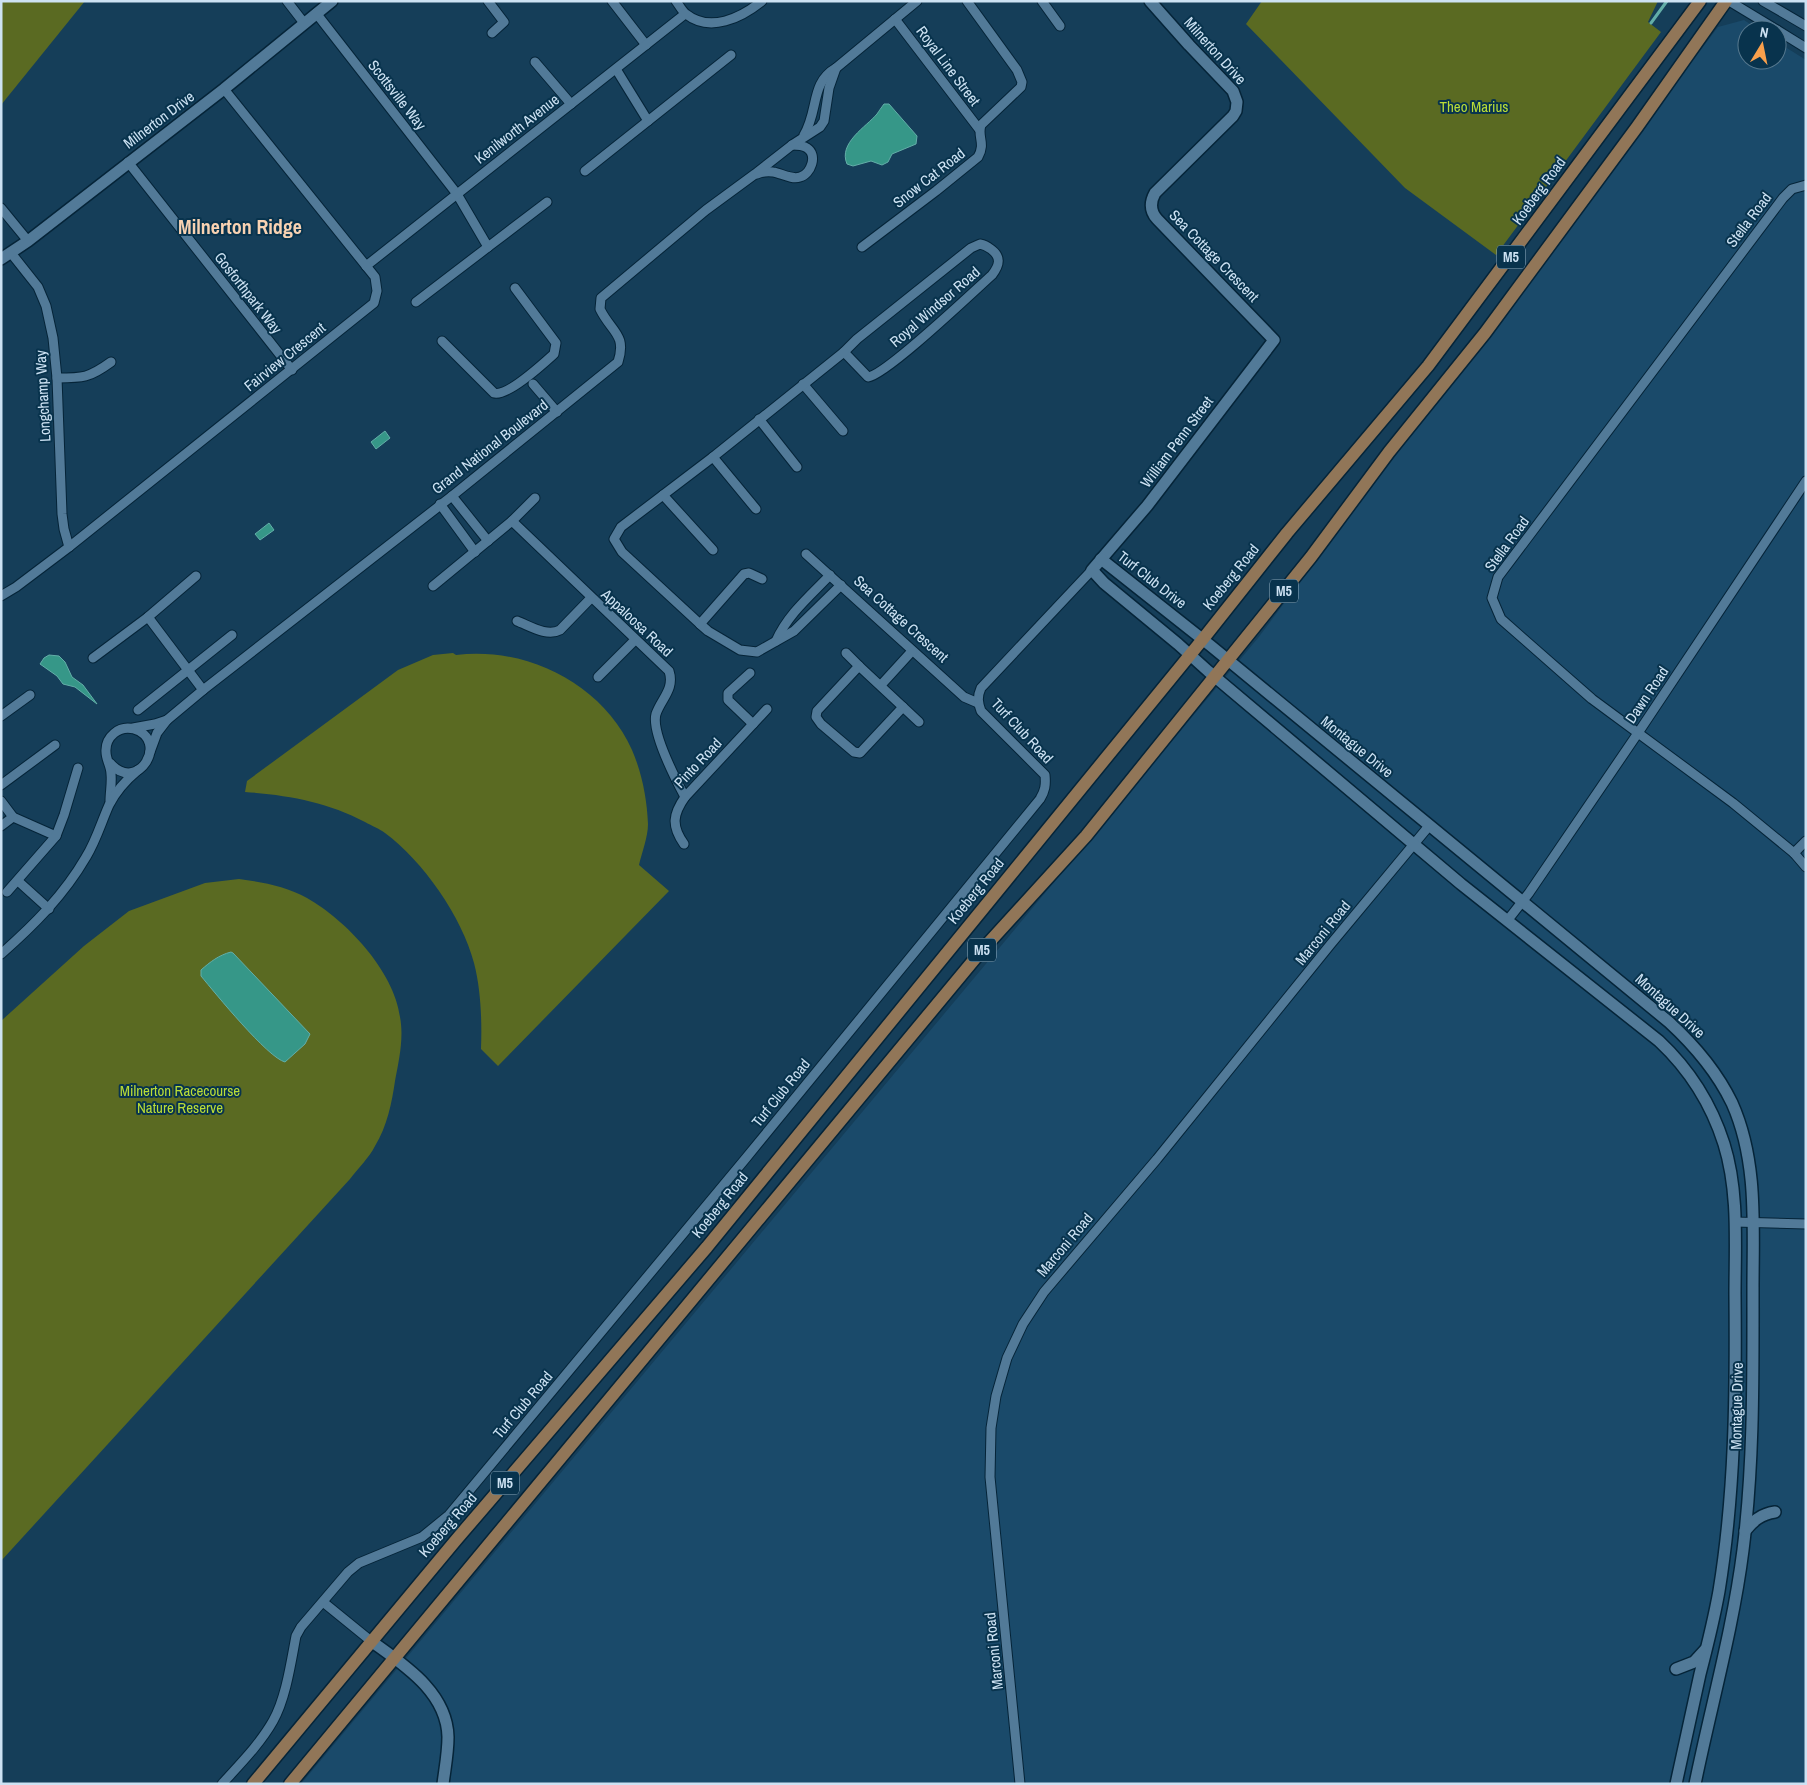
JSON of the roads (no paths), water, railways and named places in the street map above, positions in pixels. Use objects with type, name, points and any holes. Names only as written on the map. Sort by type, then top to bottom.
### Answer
[{"type":"main road","name":"Milnerton Drive","points":[[6,256],[224,89],[332,1]]},
{"type":"main road","name":"Milnerton Drive","points":[[1150,1],[1233,90],[1236,99]]},
{"type":"main road","name":"Koeberg Road","points":[[254,1784],[456,1540],[702,1253],[1203,639],[1287,533],[1428,366],[1700,1]]},
{"type":"main road","name":"M5","points":[[290,1784],[983,949],[1086,836],[1228,660],[1311,557],[1389,452],[1485,333],[1728,1]]},
{"type":"main road","name":"Sea Cottage Crescent","points":[[1236,99],[1236,108],[1233,116],[1158,190],[1153,197],[1152,209],[1156,219],[1274,340]]},
{"type":"main road","name":"William Penn Street","points":[[1101,560],[1147,506],[1274,340]]},
{"type":"main road","name":"Turf Club Drive","points":[[1190,655],[1104,583],[1092,570],[1101,560],[1203,639]]},
{"type":"main road","name":"Montague Drive","points":[[1203,639],[1669,1022],[1690,1042],[1707,1063],[1732,1104],[1746,1148],[1752,1180],[1753,1437],[1745,1531],[1731,1622],[1695,1784]]},
{"type":"main road","name":"Montague Drive","points":[[1190,655],[1414,845],[1650,1033],[1691,1075],[1714,1115],[1724,1144],[1733,1183],[1735,1222],[1735,1398],[1732,1477],[1718,1592],[1676,1784]]},
{"type":"main road","points":[[1745,1531],[1758,1518],[1766,1513],[1775,1512]]},
{"type":"main road","points":[[371,1641],[430,1690],[442,1710],[448,1737],[443,1784]]},
{"type":"main road","points":[[1676,1669],[1694,1662],[1706,1648]]},
{"type":"street","points":[[287,1],[304,23]]},
{"type":"street","points":[[488,1],[504,22],[492,33]]},
{"type":"street","points":[[612,1],[646,45]]},
{"type":"street","points":[[676,1],[685,14],[701,21],[721,22],[733,20],[747,13],[762,1]]},
{"type":"street","points":[[895,19],[917,1]]},
{"type":"street","points":[[967,1],[1017,70],[1022,82],[1017,92],[984,120],[979,129]]},
{"type":"street","points":[[1042,1],[1060,26]]},
{"type":"street","points":[[1728,1],[1760,20]]},
{"type":"street","points":[[1763,1],[1806,26]]},
{"type":"street","name":"Scottsville Way","points":[[316,13],[457,194],[488,247]]},
{"type":"street","name":"Kenilworth Avenue","points":[[366,266],[685,14]]},
{"type":"street","name":"Grand National Boulevard","points":[[150,752],[157,733],[167,720],[203,690],[452,496],[618,362],[622,344],[600,309],[602,298],[706,210],[802,137],[810,124],[822,79],[895,19]]},
{"type":"street","name":"Royal Line Street","points":[[895,19],[979,129]]},
{"type":"street","points":[[1787,36],[1806,48]]},
{"type":"street","points":[[585,171],[731,55]]},
{"type":"street","points":[[535,62],[570,104]]},
{"type":"street","points":[[616,69],[648,121]]},
{"type":"street","name":"Fairview Crescent","points":[[1,596],[69,547],[374,304],[377,291],[375,278],[224,89]]},
{"type":"street","name":"Snow Cat Road","points":[[862,247],[978,157],[982,151],[983,143],[979,129]]},
{"type":"street","points":[[755,174],[770,172],[796,178],[805,175],[812,163],[812,153],[804,146],[792,145]]},
{"type":"street","name":"Gosforthpark Way","points":[[128,162],[292,370]]},
{"type":"street","name":"Stella Road","points":[[1806,185],[1792,189],[1783,198],[1498,577],[1492,598],[1501,619],[1592,700],[1707,783],[1794,854],[1806,867]]},
{"type":"street","points":[[416,302],[547,202]]},
{"type":"street","points":[[1,208],[28,241]]},
{"type":"street","name":"Royal Windsor Road","points":[[841,585],[794,631],[756,652],[747,652],[740,650],[708,631],[622,552],[614,539],[621,527],[714,457],[970,248],[976,245],[985,245],[997,254],[998,268],[992,275],[877,375],[868,378],[844,352]]},
{"type":"street","name":"Longchamp Way","points":[[6,256],[38,287],[44,299],[53,338],[57,378],[62,514],[69,547]]},
{"type":"street","points":[[442,341],[494,393],[502,393],[530,375],[554,354],[557,349],[556,343],[515,288]]},
{"type":"street","points":[[57,378],[95,374],[111,362]]},
{"type":"street","points":[[533,384],[556,412]]},
{"type":"street","points":[[804,384],[843,430]]},
{"type":"street","points":[[760,419],[797,467]]},
{"type":"street","points":[[714,457],[756,509]]},
{"type":"street","name":"Dawn Road","points":[[1507,921],[1638,733],[1806,481]]},
{"type":"street","points":[[663,495],[713,550]]},
{"type":"street","points":[[452,496],[488,541]]},
{"type":"street","points":[[433,586],[512,521],[535,498]]},
{"type":"street","points":[[440,504],[475,552]]},
{"type":"street","name":"Appaloosa Road","points":[[512,521],[669,671],[668,692],[656,714],[655,720],[657,732],[675,780],[685,797]]},
{"type":"street","name":"Sea Cottage Crescent","points":[[806,554],[964,697],[978,703]]},
{"type":"street","name":"Turf Club Road","points":[[222,1784],[266,1733],[274,1719],[281,1702],[296,1636],[301,1627],[348,1572],[359,1563],[422,1537],[449,1515],[746,1158],[1044,794],[1046,785],[1045,775],[981,711],[978,695],[981,688],[1092,570]]},
{"type":"street","points":[[700,624],[744,574],[749,573],[762,579]]},
{"type":"street","points":[[776,641],[784,625],[830,574]]},
{"type":"street","points":[[94,658],[148,617],[196,576]]},
{"type":"street","points":[[517,622],[549,633],[555,632],[560,630],[591,598]]},
{"type":"street","points":[[148,617],[203,690]]},
{"type":"street","points":[[138,710],[232,635]]},
{"type":"street","points":[[598,677],[635,640]]},
{"type":"street","points":[[880,685],[912,651]]},
{"type":"street","points":[[846,653],[919,722]]},
{"type":"street","points":[[859,666],[817,711],[816,717],[821,724],[854,752],[860,753],[903,707]]},
{"type":"street","points":[[750,673],[727,697],[753,724]]},
{"type":"street","points":[[1,716],[30,695]]},
{"type":"street","name":"Pinto Road","points":[[684,844],[678,836],[675,827],[675,816],[678,807],[685,797],[767,709]]},
{"type":"street","name":"Grand National Boulevard","points":[[130,728],[148,726],[167,720]]},
{"type":"street","points":[[1,954],[51,907],[72,880],[94,844],[110,804],[121,786],[147,763],[150,752],[149,742],[143,734],[130,728],[121,729],[110,737],[106,750],[112,780],[110,804]]},
{"type":"street","points":[[1,785],[55,745]]},
{"type":"street","points":[[110,763],[122,772],[138,770]]},
{"type":"street","points":[[7,892],[56,836],[78,768]]},
{"type":"street","points":[[1,801],[13,817],[56,836]]},
{"type":"street","points":[[1,826],[13,817]]},
{"type":"street","name":"Marconi Road","points":[[1020,1784],[990,1477],[991,1428],[996,1396],[1007,1358],[1023,1324],[1044,1292],[1163,1151],[1429,826]]},
{"type":"street","points":[[1794,854],[1806,841]]},
{"type":"street","points":[[20,879],[51,907]]},
{"type":"street","points":[[1735,1222],[1806,1224]]},
{"type":"street","points":[[323,1602],[371,1641]]},
{"type":"waterway","points":[[1651,23],[1667,1]]},
{"type":"district","name":"Milnerton Ridge","points":[[240,227]]},
{"type":"park label","name":"Theo Marius","points":[[1474,107]]},
{"type":"park label","name":"Milnerton Racecourse Nature Reserve","points":[[180,1100]]}]
